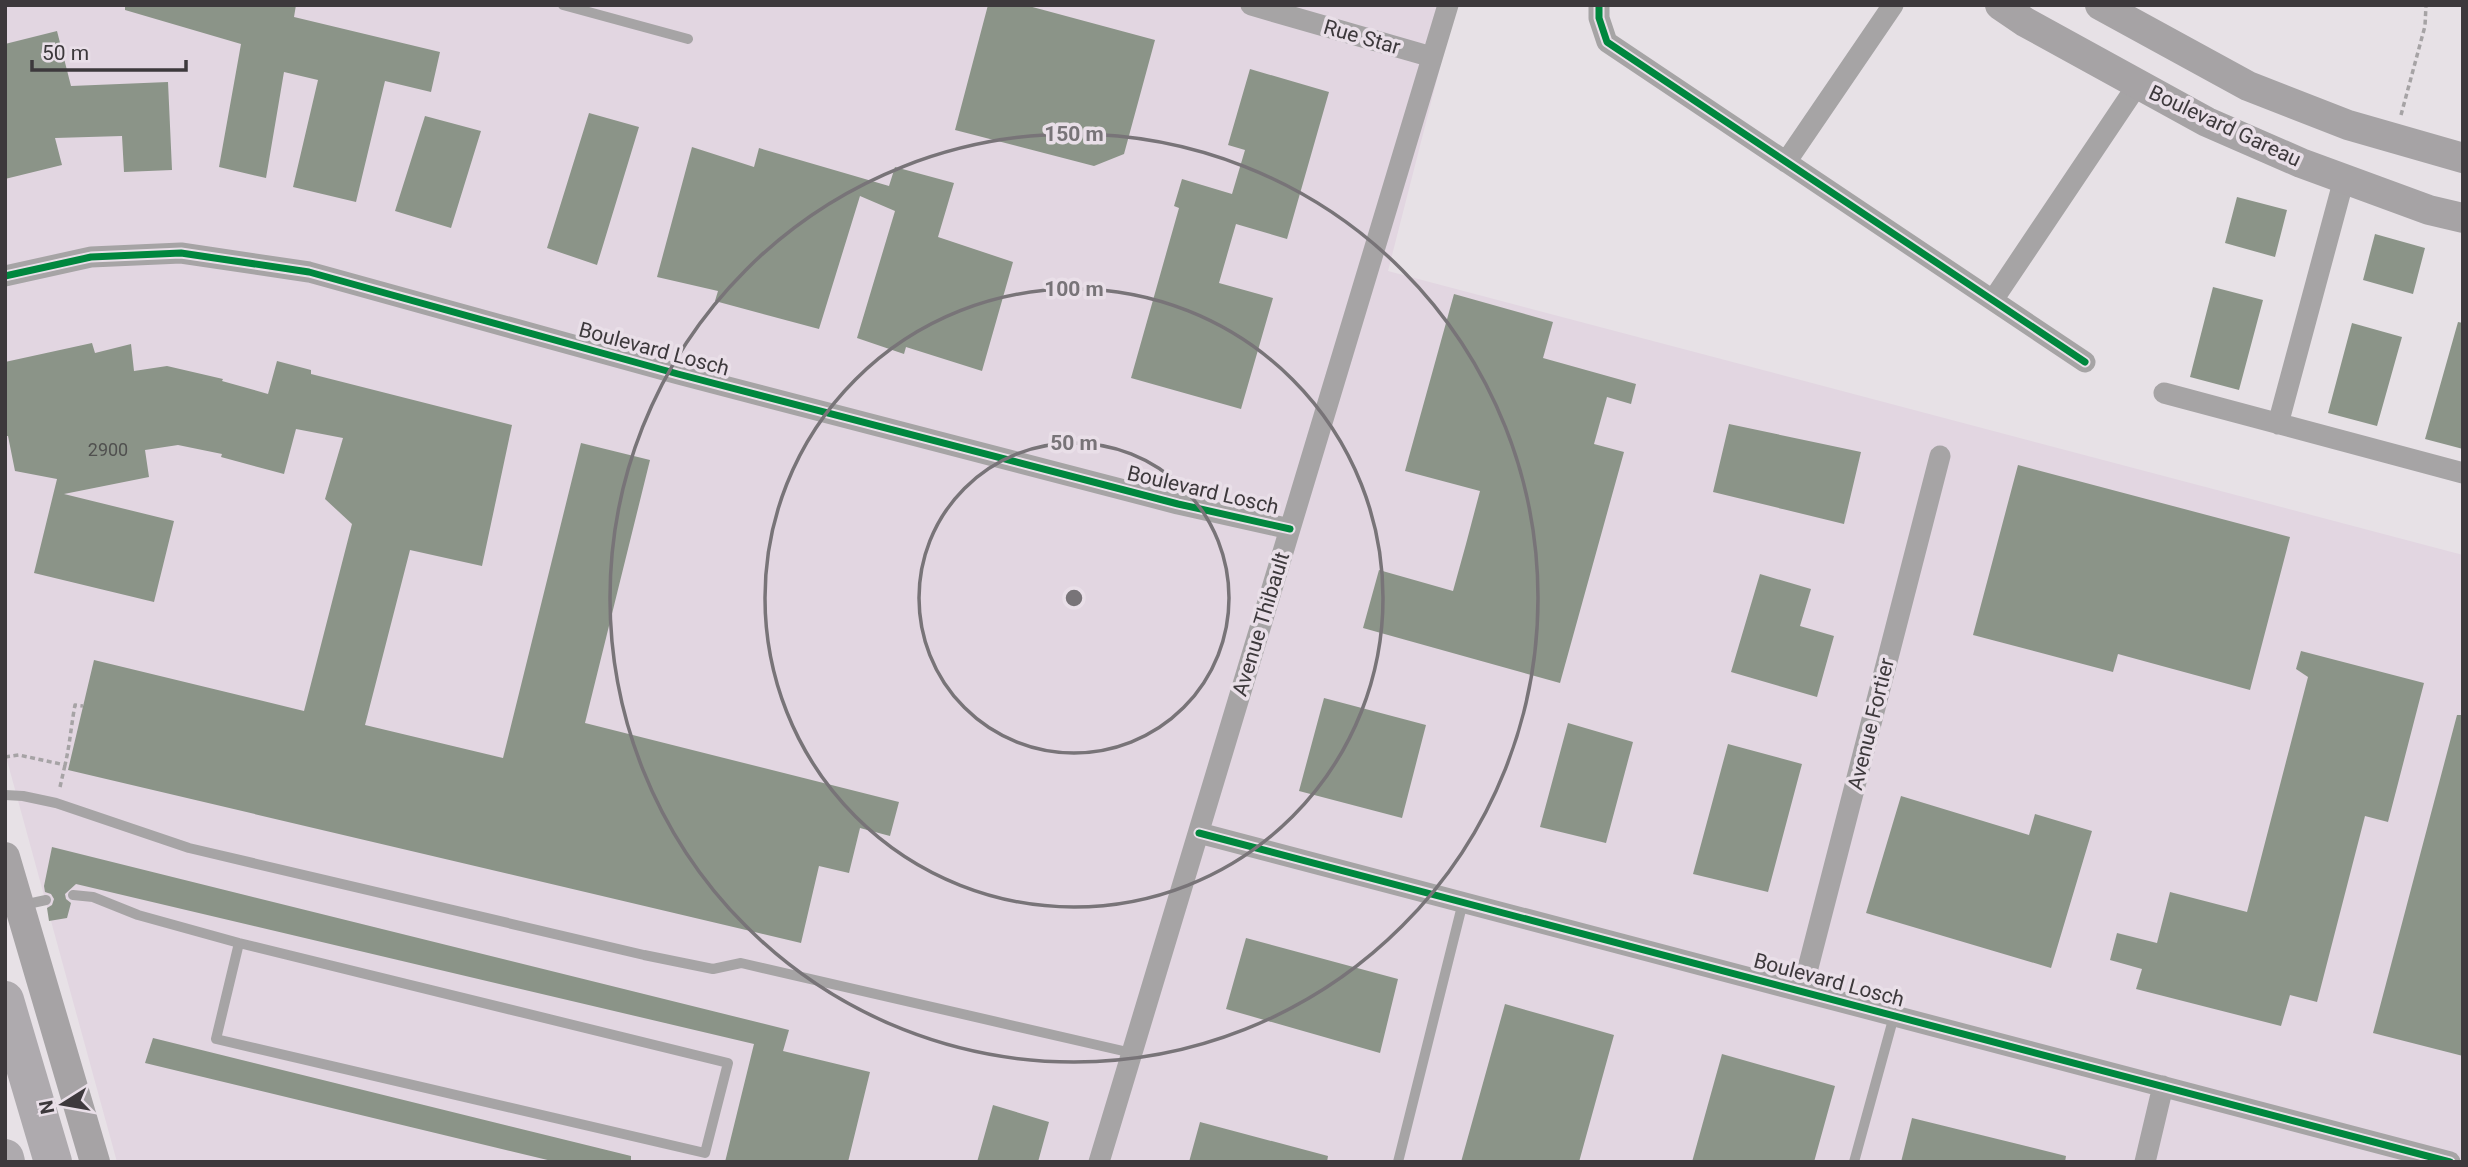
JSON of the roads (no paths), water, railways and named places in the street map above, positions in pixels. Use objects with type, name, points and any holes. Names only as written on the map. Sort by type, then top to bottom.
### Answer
[{"type":"highway","points":[[5,1000],[53,1162]]},
{"type":"street","name":"Rue Star","points":[[1251,5],[1432,57]]},
{"type":"street","name":"Avenue Thibault","points":[[1099,1162],[1448,5]]},
{"type":"street","points":[[1599,5],[1599,18],[1606,42],[2085,362]]},
{"type":"street","points":[[1786,162],[1893,5]]},
{"type":"street","name":"Boulevard Gareau","points":[[2000,5],[2025,22],[2207,122],[2344,179],[2429,210],[2463,218]]},
{"type":"street","points":[[2100,5],[2248,86],[2348,125],[2463,158]]},
{"type":"street","points":[[1993,300],[2138,84]]},
{"type":"street","points":[[2278,424],[2344,179]]},
{"type":"street","name":"Boulevard Losch","points":[[5,276],[91,257],[181,253],[309,272],[732,388],[1178,504],[1290,528]]},
{"type":"street","points":[[2164,393],[2463,473]]},
{"type":"street","name":"Avenue Fortier","points":[[1802,991],[1940,456]]},
{"type":"street","name":"Boulevard Losch","points":[[1199,833],[2450,1162]]},
{"type":"street","points":[[5,857],[33,903],[96,1162]]},
{"type":"street","points":[[2145,1162],[2164,1086]]},
{"type":"lane","points":[[563,5],[688,39]]},
{"type":"lane","points":[[5,795],[56,803],[190,848],[286,872],[713,969],[741,963],[1132,1053]]},
{"type":"lane","points":[[73,895],[93,897],[138,915],[239,943],[728,1063],[705,1153],[216,1039],[239,943]]},
{"type":"lane","points":[[1398,1162],[1462,902]]},
{"type":"lane","points":[[1854,1162],[1894,1016]]}]
